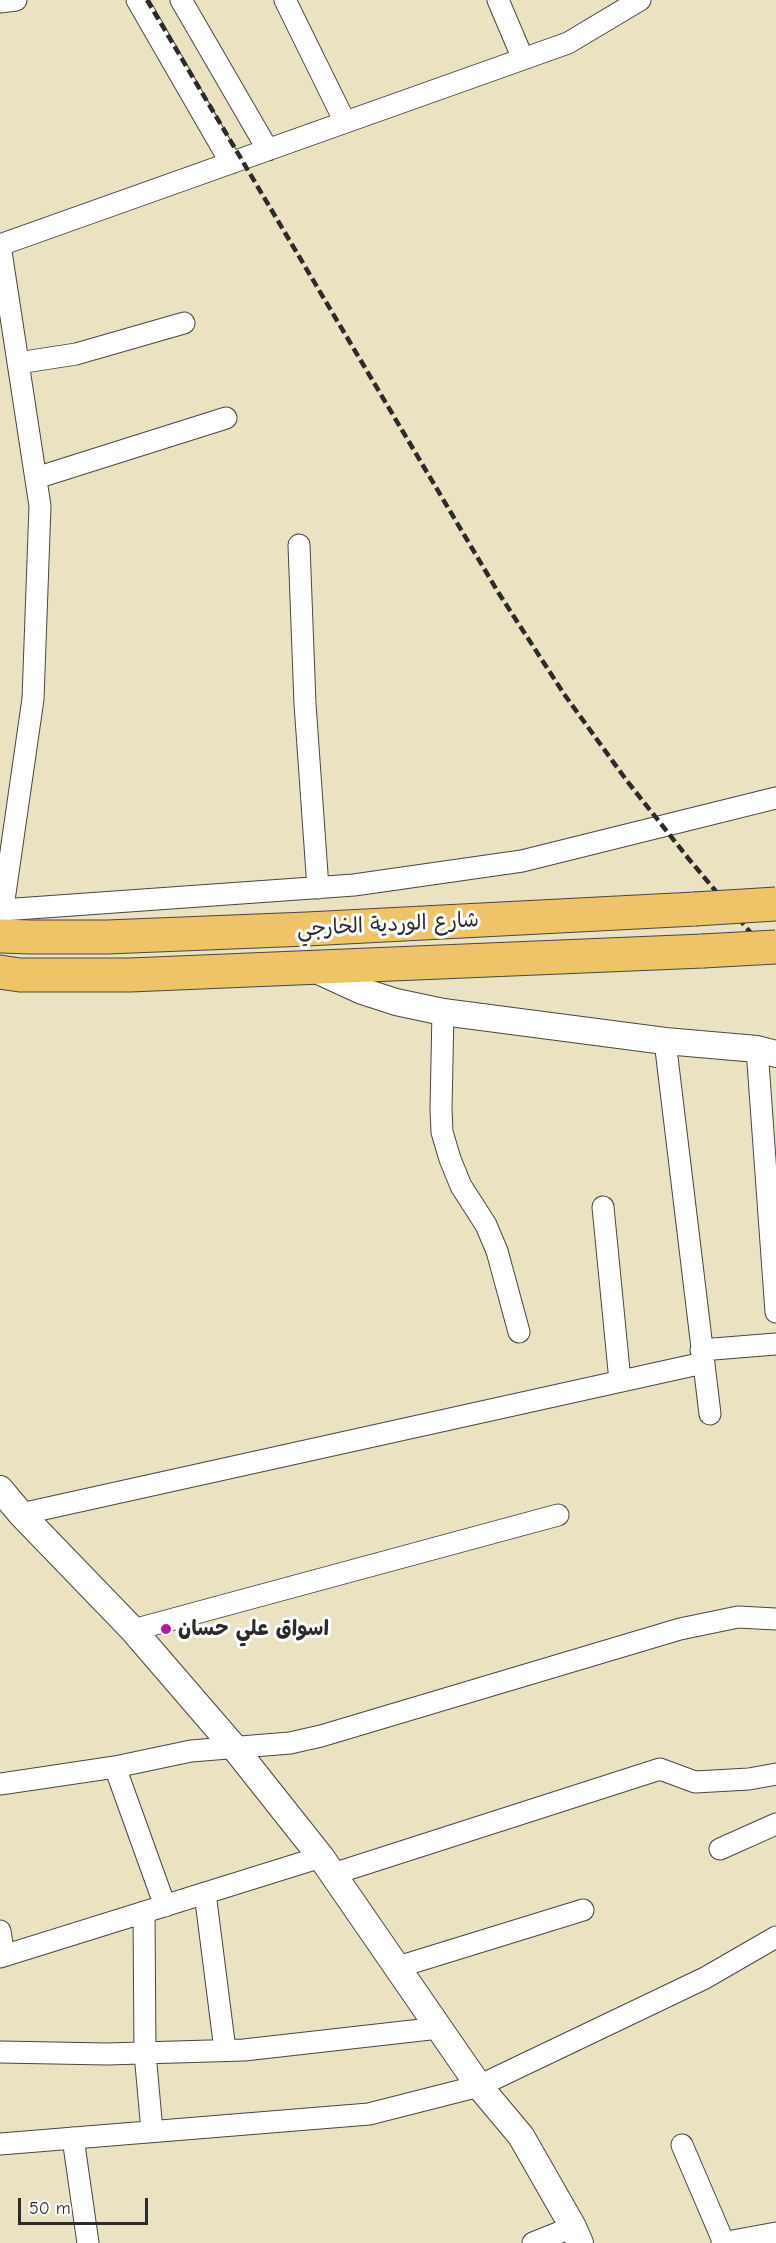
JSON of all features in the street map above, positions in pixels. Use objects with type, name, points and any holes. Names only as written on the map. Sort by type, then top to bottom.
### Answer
[{"type":"main road","name":"شارع الوردية الخارجي","points":[[776,904],[308,929],[8,927],[8,943],[3,951],[4,961],[10,974],[130,975],[776,947]]},
{"type":"street","points":[[0,2],[16,0]]},
{"type":"street","points":[[136,0],[231,163]]},
{"type":"street","points":[[181,0],[268,150]]},
{"type":"street","points":[[285,0],[345,122]]},
{"type":"street","points":[[498,0],[523,59]]},
{"type":"street","points":[[640,0],[568,43],[0,245],[40,506],[33,699],[3,878],[8,927],[354,885],[522,861],[776,798]]},
{"type":"street","points":[[18,363],[76,354],[184,324]]},
{"type":"street","points":[[36,478],[226,418]]},
{"type":"street","points":[[299,545],[305,704],[318,888]]},
{"type":"street","points":[[309,967],[363,991],[396,1002],[443,1012],[766,1052],[776,1312]]},
{"type":"street","points":[[443,1012],[442,1132],[461,1186],[486,1225],[496,1251],[519,1332]]},
{"type":"street","points":[[664,1041],[710,1414]]},
{"type":"street","points":[[603,1207],[620,1381]]},
{"type":"street","points":[[21,1514],[620,1381],[702,1357],[776,1344]]},
{"type":"street","points":[[0,1489],[21,1514],[133,1629],[233,1746],[327,1865],[479,2086],[520,2136],[576,2235],[533,2243]]},
{"type":"street","points":[[133,1629],[558,1515]]},
{"type":"street","points":[[0,1784],[115,1767],[191,1751],[290,1743],[321,1736],[680,1629],[738,1617],[776,1618]]},
{"type":"street","points":[[115,1767],[165,1906]]},
{"type":"street","points":[[0,1931],[2,1957],[206,1893],[327,1865],[660,1769],[695,1782],[749,1779],[776,1774]]},
{"type":"street","points":[[720,1849],[776,1824]]},
{"type":"street","points":[[206,1893],[225,2050]]},
{"type":"street","points":[[398,1967],[583,1910]]},
{"type":"street","points":[[144,1912],[145,2053],[152,2132]]},
{"type":"street","points":[[0,2144],[369,2114],[479,2086],[705,1978],[776,1936]]},
{"type":"street","points":[[0,2052],[145,2053],[225,2050],[439,2028]]},
{"type":"street","points":[[73,2138],[88,2243]]},
{"type":"street","points":[[682,2145],[724,2243],[776,2233]]},
{"type":"railway","points":[[147,0],[498,592],[564,694],[627,781],[776,963]]},
{"type":"place","name":"اسواق علي حسان","points":[[166,1629]]}]
